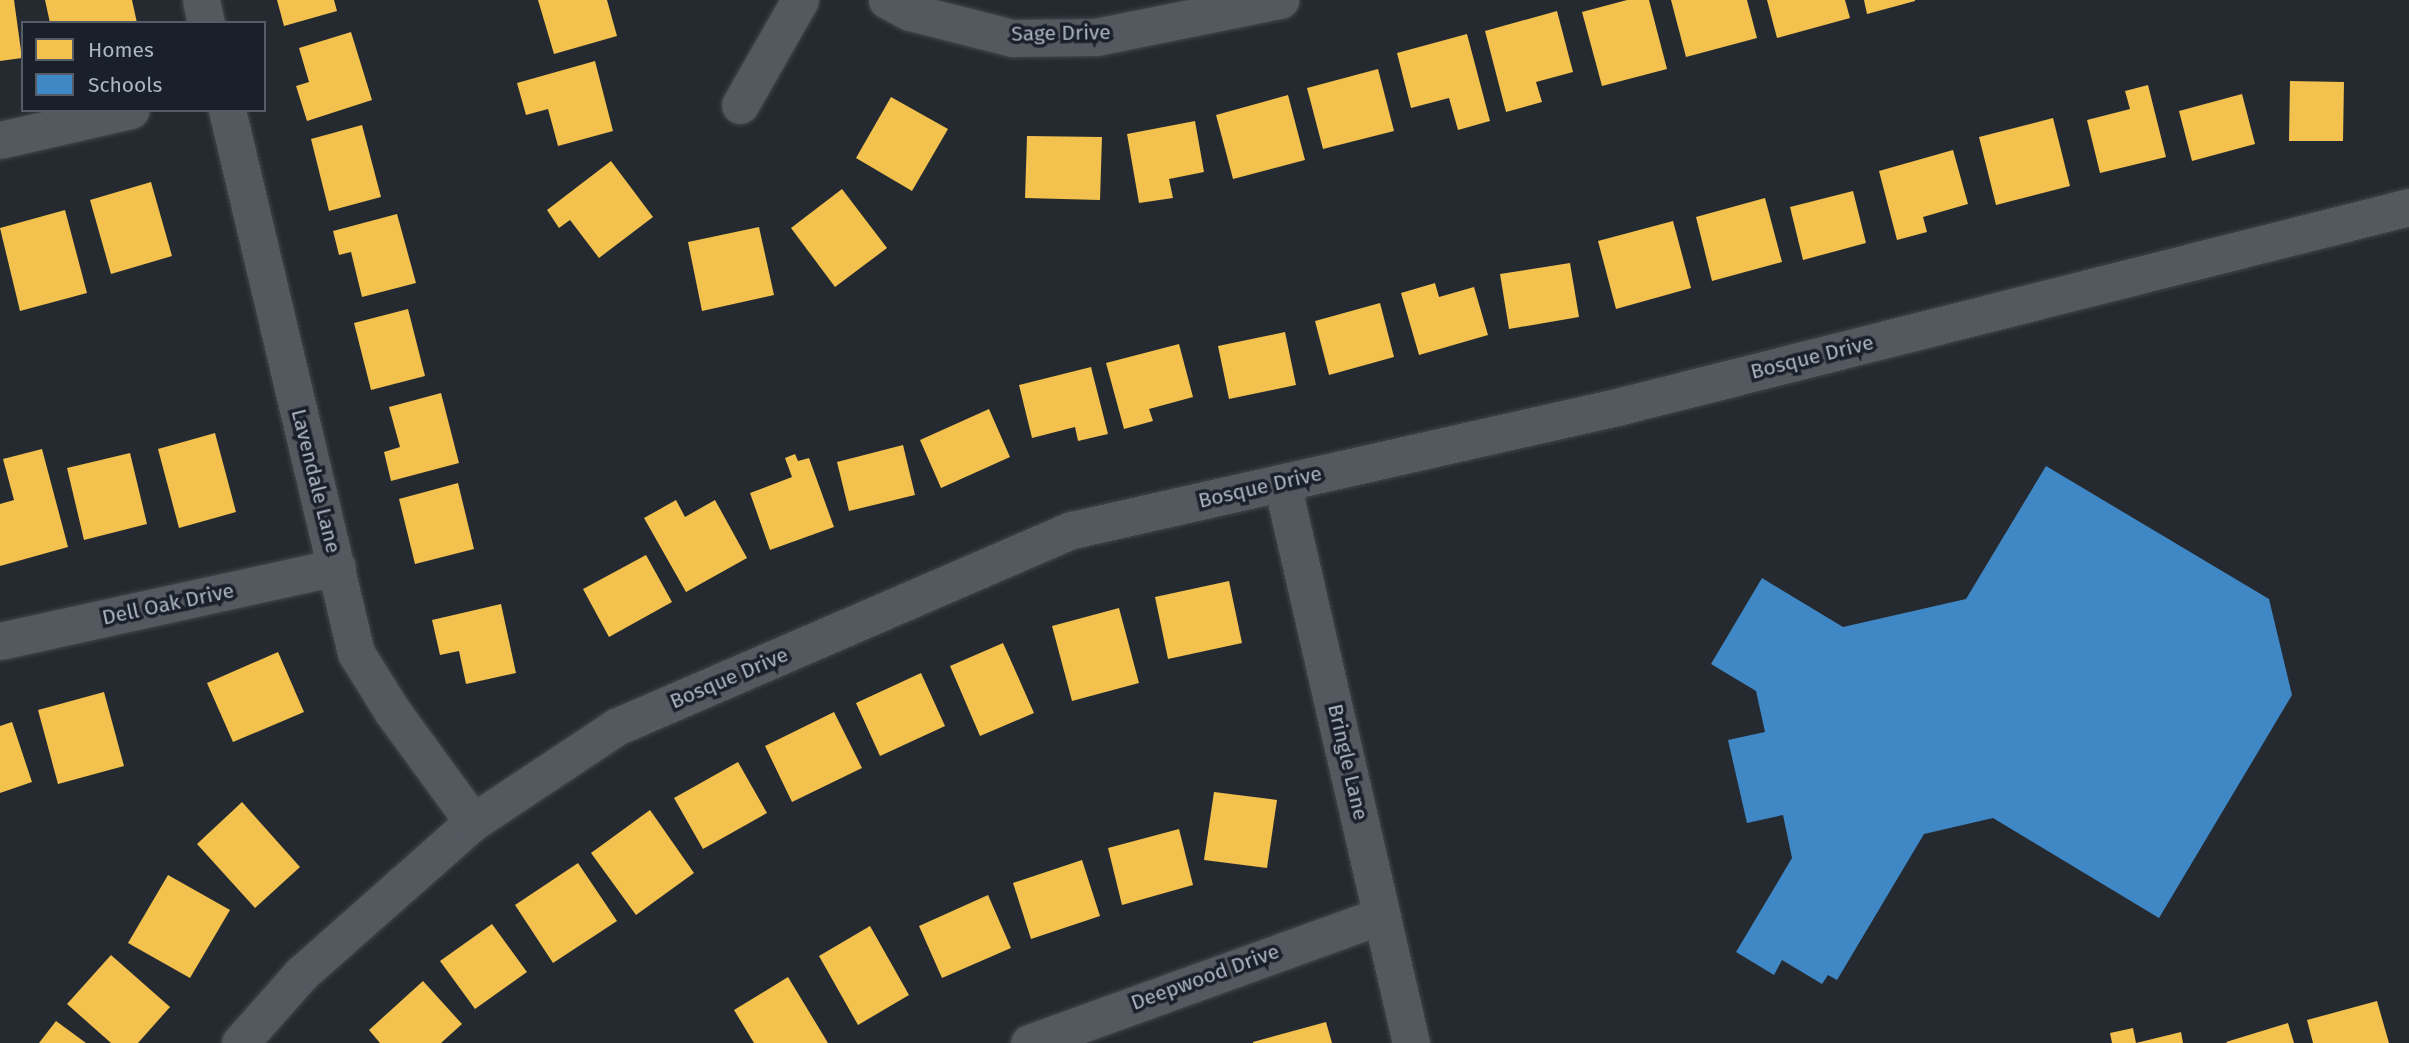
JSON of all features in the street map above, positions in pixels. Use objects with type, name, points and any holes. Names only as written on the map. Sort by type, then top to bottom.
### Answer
[{"type":"street","points":[[201,0],[206,21]]},
{"type":"street","points":[[740,104],[800,0]]},
{"type":"street","name":"Sage Drive","points":[[887,0],[910,12],[1012,38],[1096,37],[1280,0]]},
{"type":"street","points":[[0,140],[122,112]]},
{"type":"street","name":"Lavendale Lane","points":[[227,112],[356,653],[392,711],[473,822]]},
{"type":"street","name":"Bosque Drive","points":[[240,1043],[301,974],[473,822],[616,727],[1072,530],[1617,407],[2409,207]]},
{"type":"street","name":"Bringle Lane","points":[[1282,483],[1411,1043]]},
{"type":"street","name":"Dell Oak Drive","points":[[0,641],[337,567]]},
{"type":"street","name":"Deepwood Drive","points":[[1029,1043],[1382,915]]},
{"type":"building: Homes","points":[[0,0],[14,0],[21,58],[0,61]]},
{"type":"building: Homes","points":[[45,0],[132,0],[137,21],[50,21]]},
{"type":"building: Homes","points":[[277,0],[334,0],[337,11],[284,26]]},
{"type":"building: Homes","points":[[538,0],[607,0],[617,36],[554,54]]},
{"type":"building: Homes","points":[[1627,0],[1649,0],[1667,69],[1602,86],[1582,12]]},
{"type":"building: Homes","points":[[1671,0],[1747,0],[1757,38],[1686,57]]},
{"type":"building: Homes","points":[[1767,0],[1845,0],[1850,18],[1777,38]]},
{"type":"building: Homes","points":[[1864,0],[1915,0],[1915,1],[1867,14]]},
{"type":"building: Homes","points":[[1557,11],[1573,72],[1536,82],[1542,102],[1506,112],[1485,31]]},
{"type":"building: Homes","points":[[351,32],[372,100],[307,121],[296,86],[309,82],[299,48]]},
{"type":"building: Homes","points":[[1467,34],[1490,121],[1458,130],[1449,98],[1411,108],[1397,53]]},
{"type":"building: Homes","points":[[595,61],[613,131],[558,146],[548,109],[526,115],[517,83]]},
{"type":"building: Homes","points":[[1378,69],[1394,131],[1323,149],[1307,88]]},
{"type":"building: Homes","points":[[2290,81],[2344,82],[2343,141],[2289,141]]},
{"type":"building: Homes","points":[[2148,85],[2166,157],[2100,173],[2087,120],[2130,109],[2125,91]]},
{"type":"building: Homes","points":[[2242,94],[2255,144],[2192,161],[2179,111]]},
{"type":"building: Homes","points":[[1288,95],[1305,160],[1233,179],[1216,115]]},
{"type":"building: Homes","points":[[891,97],[948,129],[912,191],[856,158]]},
{"type":"building: Homes","points":[[2053,118],[2070,186],[1996,205],[1979,137]]},
{"type":"building: Homes","points":[[1195,121],[1204,172],[1169,179],[1173,198],[1139,203],[1127,134]]},
{"type":"building: Homes","points":[[362,125],[381,197],[329,211],[311,139]]},
{"type":"building: Homes","points":[[1027,136],[1102,137],[1100,200],[1025,198]]},
{"type":"building: Homes","points":[[1953,150],[1968,204],[1923,217],[1927,232],[1897,240],[1879,171]]},
{"type":"building: Homes","points":[[611,161],[653,217],[599,258],[570,220],[559,228],[547,210]]},
{"type":"building: Homes","points":[[151,182],[172,256],[111,274],[90,200]]},
{"type":"building: Homes","points":[[842,189],[887,248],[835,287],[791,228]]},
{"type":"building: Homes","points":[[1853,191],[1866,243],[1803,260],[1790,207]]},
{"type":"building: Homes","points":[[1765,198],[1782,262],[1712,281],[1696,217]]},
{"type":"building: Homes","points":[[65,210],[87,293],[20,311],[0,228]]},
{"type":"building: Homes","points":[[397,214],[416,283],[362,297],[351,252],[339,255],[333,231]]},
{"type":"building: Homes","points":[[1673,221],[1691,288],[1616,309],[1598,241]]},
{"type":"building: Homes","points":[[759,227],[774,295],[702,311],[688,242]]},
{"type":"building: Homes","points":[[1570,263],[1579,317],[1509,329],[1500,274]]},
{"type":"building: Homes","points":[[1435,283],[1439,297],[1474,287],[1488,335],[1419,355],[1401,293]]},
{"type":"building: Homes","points":[[1380,303],[1394,357],[1329,375],[1315,321]]},
{"type":"building: Homes","points":[[408,309],[425,376],[371,390],[354,323]]},
{"type":"building: Homes","points":[[1285,332],[1296,385],[1229,399],[1218,346]]},
{"type":"building: Homes","points":[[1179,344],[1193,397],[1149,409],[1153,421],[1124,429],[1106,363]]},
{"type":"building: Homes","points":[[1091,367],[1108,434],[1078,441],[1075,427],[1032,438],[1019,385]]},
{"type":"building: Homes","points":[[441,393],[459,463],[391,481],[384,452],[400,447],[389,407]]},
{"type":"building: Homes","points":[[989,409],[1010,457],[941,488],[920,440]]},
{"type":"building: Homes","points":[[215,433],[236,512],[179,528],[158,449]]},
{"type":"building: Homes","points":[[903,445],[915,495],[849,511],[837,462]]},
{"type":"building: Homes","points":[[42,449],[68,547],[0,566],[0,504],[14,500],[3,459]]},
{"type":"building: Homes","points":[[130,453],[147,524],[84,540],[67,468]]},
{"type":"building: Homes","points":[[795,454],[798,461],[809,458],[834,527],[770,550],[750,493],[792,477],[785,458]]},
{"type":"building: Homes","points":[[458,483],[474,549],[415,564],[399,499]]},
{"type":"building: Homes","points":[[676,500],[685,517],[715,500],[747,558],[686,592],[644,518]]},
{"type":"building: Homes","points":[[646,555],[672,602],[609,637],[583,589]]},
{"type":"building: Homes","points":[[1229,581],[1242,643],[1168,659],[1155,597]]},
{"type":"building: Homes","points":[[501,604],[516,673],[466,684],[459,651],[440,655],[432,620]]},
{"type":"building: Homes","points":[[1119,608],[1139,683],[1072,701],[1052,626]]},
{"type":"building: Homes","points":[[1003,643],[1034,713],[980,736],[950,666]]},
{"type":"building: Homes","points":[[278,652],[304,712],[233,742],[207,683]]},
{"type":"building: Homes","points":[[921,673],[945,726],[880,756],[856,703]]},
{"type":"building: Homes","points":[[104,692],[124,766],[58,784],[38,710]]},
{"type":"building: Homes","points":[[834,712],[862,768],[792,802],[765,746]]},
{"type":"building: Homes","points":[[12,722],[32,782],[0,793],[0,726]]},
{"type":"building: Homes","points":[[738,762],[767,813],[703,849],[674,798]]},
{"type":"building: Homes","points":[[1214,792],[1277,800],[1267,868],[1204,860]]},
{"type":"building: Homes","points":[[242,802],[300,867],[255,908],[197,844]]},
{"type":"building: Homes","points":[[650,810],[694,873],[636,915],[591,853]]},
{"type":"building: Homes","points":[[1179,829],[1193,885],[1122,905],[1108,848]]},
{"type":"building: Homes","points":[[1082,860],[1100,916],[1031,939],[1013,883]]},
{"type":"building: Homes","points":[[578,863],[617,921],[553,963],[515,905]]},
{"type":"building: Homes","points":[[168,875],[230,910],[190,978],[128,943]]},
{"type":"building: Homes","points":[[988,895],[1011,948],[942,978],[919,926]]},
{"type":"building: Homes","points":[[492,924],[527,972],[475,1009],[440,961]]},
{"type":"building: Homes","points":[[870,926],[909,995],[858,1025],[819,956]]},
{"type":"building: Homes","points":[[111,955],[170,1007],[138,1043],[111,1043],[67,1004]]},
{"type":"building: Homes","points":[[788,977],[828,1043],[754,1043],[734,1010]]},
{"type":"building: Homes","points":[[423,981],[462,1024],[441,1043],[380,1043],[369,1030]]},
{"type":"building: Homes","points":[[2377,1001],[2389,1043],[2313,1043],[2307,1020]]},
{"type":"building: Homes","points":[[56,1021],[86,1043],[39,1043]]},
{"type":"building: Homes","points":[[1326,1022],[1332,1043],[1253,1043],[1253,1042]]},
{"type":"building: Homes","points":[[2288,1023],[2294,1043],[2226,1042]]},
{"type":"building: Homes","points":[[2133,1028],[2136,1043],[2112,1043],[2110,1033]]},
{"type":"building: Homes","points":[[2181,1032],[2183,1043],[2136,1043]]},
{"type":"building: Schools","points":[[2046,466],[2269,599],[2292,695],[2159,918],[1993,818],[1924,834],[1837,980],[1828,975],[1822,984],[1782,960],[1774,975],[1736,952],[1792,858],[1783,815],[1747,823],[1728,740],[1765,732],[1756,691],[1711,664],[1762,578],[1843,627],[1966,599]]}]
